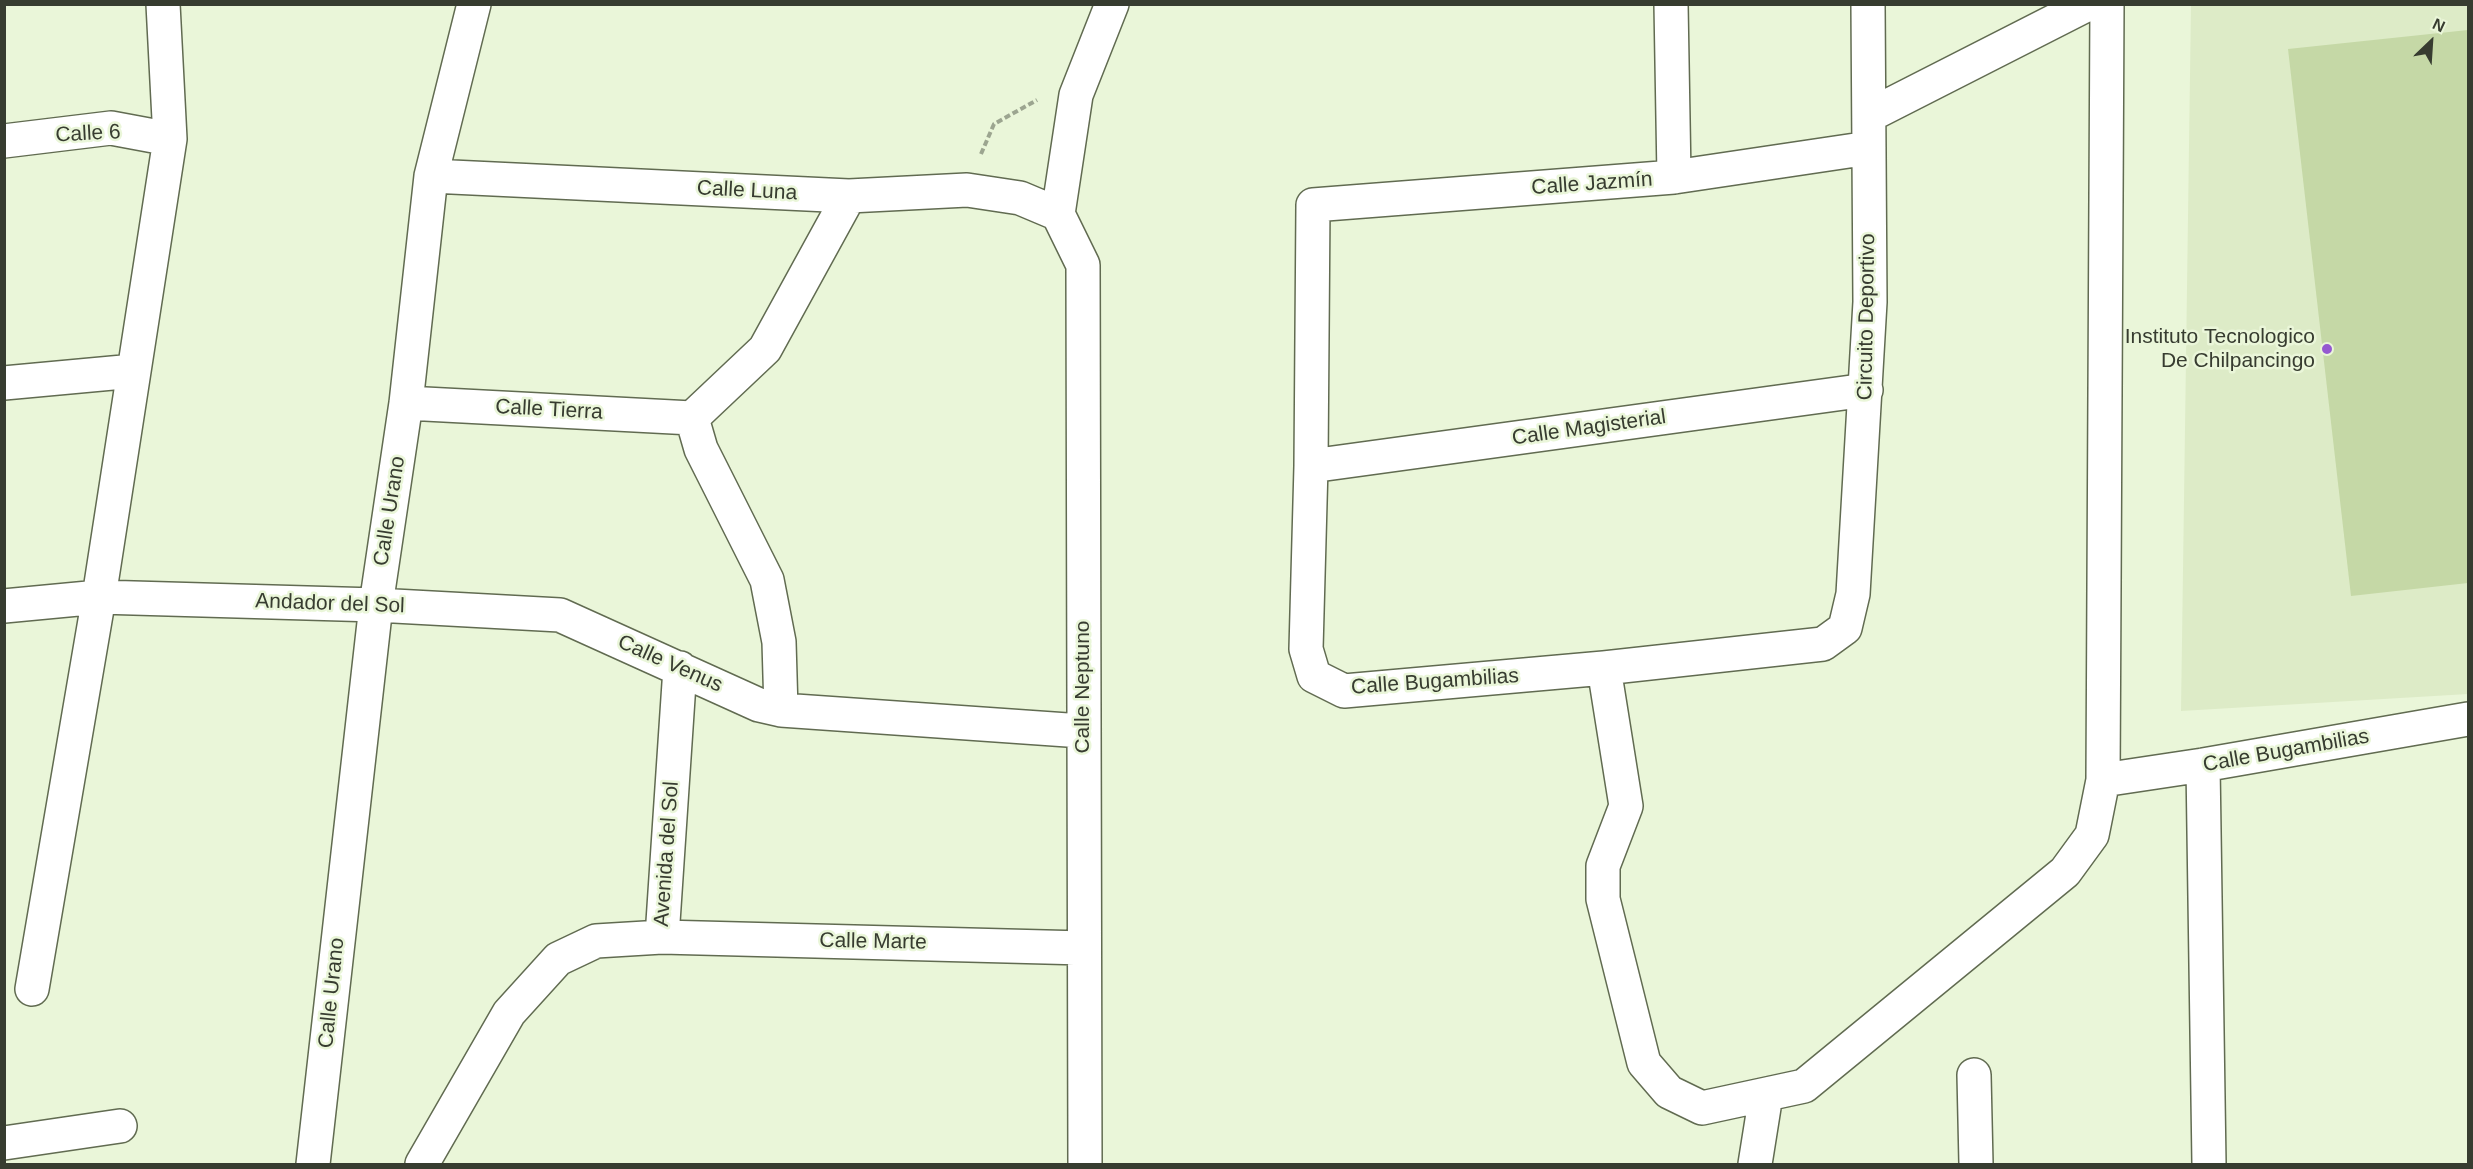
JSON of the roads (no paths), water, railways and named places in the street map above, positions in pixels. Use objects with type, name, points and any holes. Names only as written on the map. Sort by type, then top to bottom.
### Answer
[{"type":"street","points":[[32,989],[99,597],[170,139],[163,4]]},
{"type":"street","name":"Calle Urano","points":[[313,1164],[376,605],[406,403],[431,176],[474,4]]},
{"type":"street","points":[[1058,214],[1076,95],[1112,4]]},
{"type":"street","points":[[1671,4],[1674,177]]},
{"type":"street","name":"Circuito Deportivo","points":[[1845,628],[1853,594],[1870,302],[1868,4]]},
{"type":"street","points":[[1870,116],[2088,4]]},
{"type":"street","points":[[1604,668],[1626,806],[1603,866],[1603,899],[1644,1063],[1669,1092],[1702,1108],[1804,1086],[2065,872],[2092,835],[2103,780],[2107,4]]},
{"type":"street","name":"Calle 6","points":[[4,141],[111,128],[170,139]]},
{"type":"street","name":"Calle Jazmín","points":[[1313,205],[1674,177],[1869,148]]},
{"type":"street","name":"Calle Luna","points":[[431,176],[849,196],[967,190],[1020,198],[1058,214]]},
{"type":"street","points":[[781,710],[779,642],[767,580],[702,449],[692,418],[765,349],[849,196]]},
{"type":"street","name":"Calle Bugambilias","points":[[1313,205],[1311,466],[1306,649],[1314,676],[1344,691],[1604,668],[1823,644],[1845,628]]},
{"type":"street","name":"Calle Neptuno","points":[[1058,214],[1083,265],[1082,731],[1085,1164]]},
{"type":"street","points":[[4,384],[134,371]]},
{"type":"street","name":"Calle Magisterial","points":[[1311,466],[1866,390]]},
{"type":"street","name":"Calle Tierra","points":[[406,403],[692,418]]},
{"type":"street","name":"Andador del Sol","points":[[4,606],[99,597],[376,605],[560,615]]},
{"type":"street","name":"Calle Venus","points":[[560,615],[759,705],[781,710],[1082,731]]},
{"type":"street","name":"Avenida del Sol","points":[[422,1164],[510,1013],[558,959],[596,941],[662,937],[680,668]]},
{"type":"street","name":"Calle Bugambilias","points":[[2103,780],[2204,765],[2469,719]]},
{"type":"street","points":[[2204,765],[2209,1164]]},
{"type":"street","name":"Calle Marte","points":[[662,937],[1084,948]]},
{"type":"street","points":[[1974,1075],[1976,1164]]},
{"type":"street","points":[[1755,1164],[1767,1095]]},
{"type":"street","points":[[4,1143],[120,1126]]},
{"type":"place","name":"Instituto Tecnologico De Chilpancingo","points":[[2327,349]]}]
